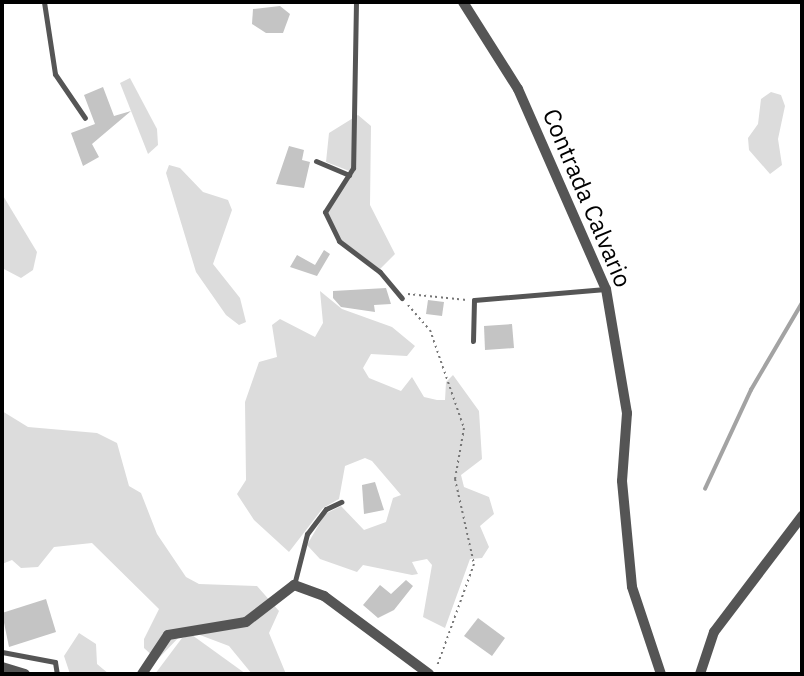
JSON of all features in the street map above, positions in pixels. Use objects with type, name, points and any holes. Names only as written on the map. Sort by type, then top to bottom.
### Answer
[{"type":"street","name":"Contrada Calvario","points":[[463,2],[518,89],[606,289],[627,413],[622,481],[632,587],[660,674]]},
{"type":"street","points":[[700,674],[714,632],[802,516]]},
{"type":"street","points":[[142,674],[169,635],[246,622],[295,585],[317,591],[429,674]]},
{"type":"street","points":[[2,667],[25,674]]},
{"type":"lane","points":[[44,2],[55,74],[85,118]]},
{"type":"lane","points":[[356,2],[349,175],[325,212],[329,227],[402,298]]},
{"type":"lane","points":[[316,161],[349,175]]},
{"type":"lane","points":[[473,341],[474,300],[606,289]]},
{"type":"lane","points":[[295,585],[307,534],[326,509],[341,502]]},
{"type":"lane","points":[[2,652],[55,662],[57,674]]},
{"type":"path","points":[[435,674],[474,564],[455,479],[464,428],[430,330],[402,298],[411,292],[474,300]]},
{"type":"shaded area","points":[[130,78],[157,129],[158,145],[148,154],[120,83]]},
{"type":"shaded area","points":[[771,92],[781,95],[785,106],[778,139],[782,165],[770,174],[749,150],[748,138],[758,124],[761,99]]},
{"type":"shaded area","points":[[358,115],[371,126],[370,205],[395,254],[380,269],[342,241],[326,216],[352,172],[326,162],[329,133]]},
{"type":"shaded area","points":[[169,165],[180,168],[203,192],[228,200],[232,210],[213,264],[240,298],[246,322],[239,325],[226,315],[196,272],[166,173]]},
{"type":"shaded area","points":[[2,194],[37,252],[33,270],[21,278],[2,268]]},
{"type":"shaded area","points":[[320,291],[342,309],[392,327],[415,346],[407,356],[371,354],[363,368],[369,378],[401,391],[412,377],[424,397],[445,400],[446,382],[453,375],[479,411],[482,459],[461,475],[464,487],[489,497],[494,514],[480,526],[489,547],[482,558],[470,559],[445,628],[423,617],[432,565],[427,559],[412,562],[418,574],[363,565],[357,572],[320,559],[307,545],[325,514],[341,506],[364,530],[386,522],[393,498],[401,495],[372,461],[365,458],[345,466],[339,499],[323,508],[289,552],[254,520],[237,494],[246,480],[245,402],[259,362],[277,357],[272,325],[280,319],[315,337],[323,323]]},
{"type":"shaded area","points":[[2,411],[28,427],[97,433],[117,443],[129,486],[141,493],[157,534],[186,577],[199,584],[257,586],[279,611],[269,633],[286,674],[252,674],[229,646],[192,632],[182,634],[157,660],[144,648],[144,639],[159,609],[92,543],[54,547],[38,567],[21,568],[12,560],[2,564]]},
{"type":"shaded area","points":[[79,633],[96,644],[97,664],[109,674],[70,674],[64,656]]},
{"type":"shaded area","points":[[192,635],[246,674],[155,674],[182,638]]},
{"type":"building","points":[[280,6],[290,14],[283,33],[266,33],[252,24],[253,9]]},
{"type":"building","points":[[103,87],[114,116],[131,111],[92,144],[99,157],[83,166],[71,133],[95,124],[84,95]]},
{"type":"building","points":[[289,146],[304,150],[302,160],[310,162],[304,188],[276,184]]},
{"type":"building","points":[[324,250],[330,254],[317,276],[290,267],[297,255],[315,265]]},
{"type":"building","points":[[386,288],[391,304],[374,305],[375,312],[341,307],[333,298],[333,291]]},
{"type":"building","points":[[428,300],[444,302],[442,316],[426,314]]},
{"type":"building","points":[[512,324],[514,348],[485,350],[484,326]]},
{"type":"building","points":[[375,482],[384,510],[364,514],[362,485]]},
{"type":"building","points":[[406,580],[413,586],[394,610],[378,618],[363,605],[380,585],[391,594]]},
{"type":"building","points":[[46,599],[56,632],[9,647],[2,613]]},
{"type":"building","points":[[478,618],[505,638],[492,656],[464,636]]},
{"type":"waterway","points":[[705,489],[751,390],[802,303]]}]
